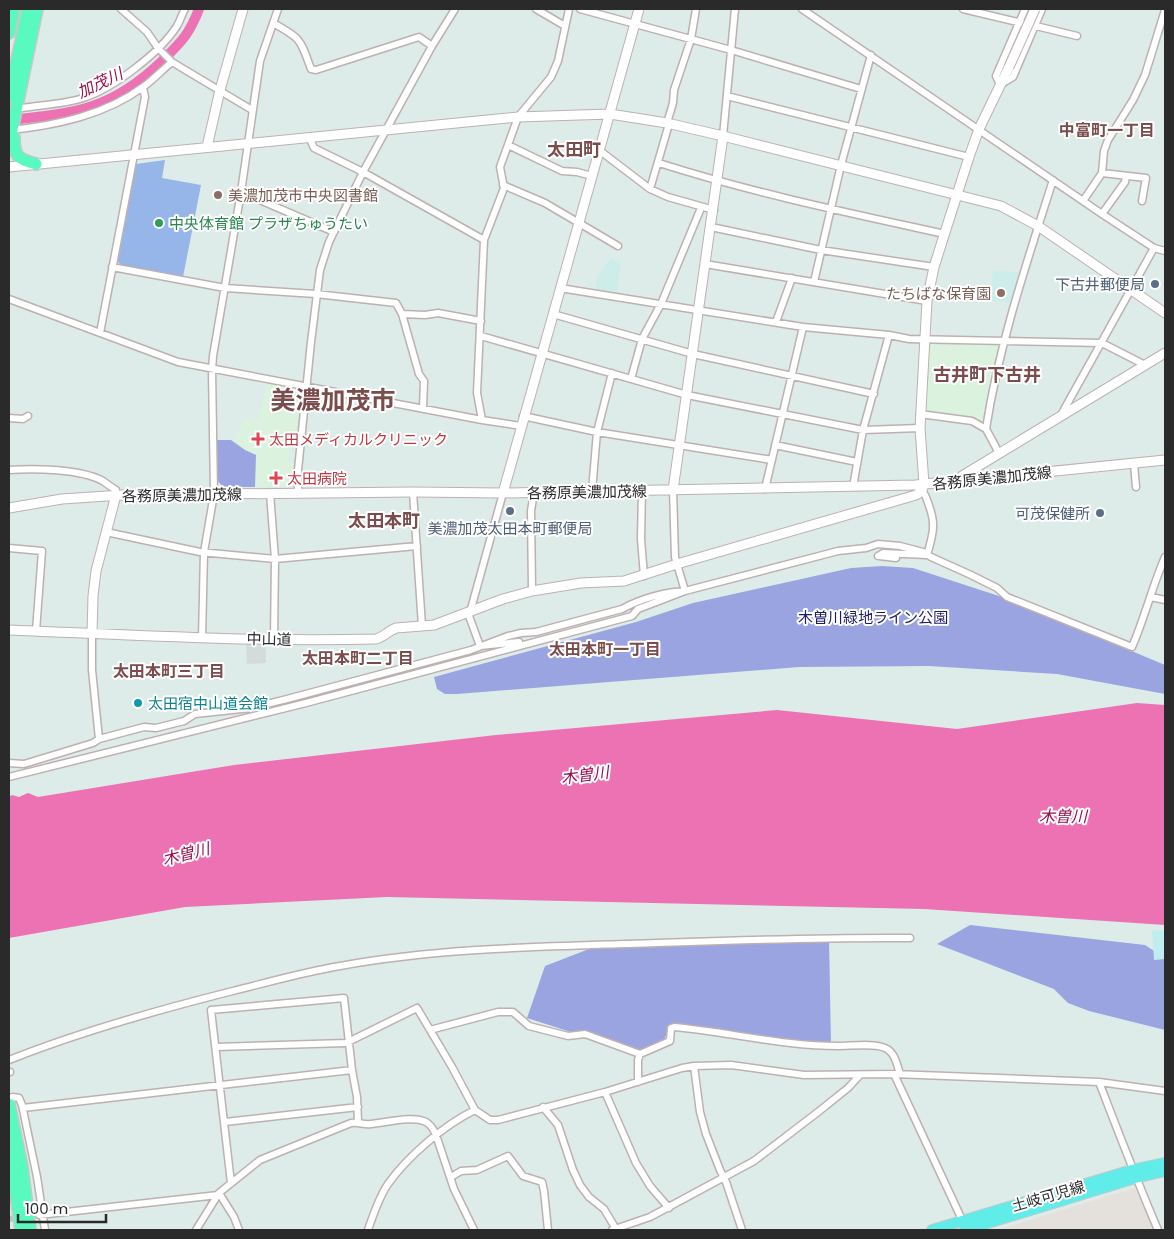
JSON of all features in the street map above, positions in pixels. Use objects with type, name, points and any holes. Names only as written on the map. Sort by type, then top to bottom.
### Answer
[{"type":"highway","points":[[9,33],[14,9]]},
{"type":"highway","points":[[9,144],[30,9]]},
{"type":"highway","points":[[30,9],[13,117],[13,146],[21,160],[36,164]]},
{"type":"highway","points":[[13,117],[37,9]]},
{"type":"highway","points":[[13,117],[43,9]]},
{"type":"highway","points":[[9,1104],[22,1167],[30,1230]]},
{"type":"highway","points":[[9,1144],[21,1230]]},
{"type":"highway","points":[[22,1167],[28,1183],[36,1230]]},
{"type":"highway","points":[[9,1177],[15,1230]]},
{"type":"main road","name":"土岐可児線","points":[[932,1230],[965,1227],[1165,1163]]},
{"type":"main road","name":"土岐可児線","points":[[1134,1174],[1165,1171]]},
{"type":"street","points":[[121,9],[147,32],[158,48],[172,62],[252,110]]},
{"type":"street","points":[[13,117],[82,99],[110,86],[136,68],[158,48],[176,27],[185,9]]},
{"type":"street","points":[[207,147],[220,90],[243,9]]},
{"type":"street","points":[[202,638],[204,552],[214,494],[212,370],[260,60],[278,9]]},
{"type":"street","points":[[298,493],[298,470],[320,270],[334,232],[363,172],[432,46],[455,9]]},
{"type":"street","points":[[536,9],[565,26]]},
{"type":"street","points":[[482,420],[478,393],[484,240],[492,224],[503,186],[500,167],[518,117],[551,77],[558,61],[569,9]]},
{"type":"street","points":[[580,9],[732,50],[861,89]]},
{"type":"street","points":[[480,646],[469,616],[552,314],[639,9]]},
{"type":"street","points":[[650,188],[659,162],[673,103],[674,90],[691,39],[696,9]]},
{"type":"street","points":[[685,591],[675,558],[673,490],[714,210],[735,9]]},
{"type":"street","points":[[802,9],[979,128],[1102,214],[1154,248],[1165,251]]},
{"type":"street","points":[[963,9],[1077,36]]},
{"type":"street","points":[[1000,85],[996,76],[1025,9]]},
{"type":"street","points":[[924,484],[920,414],[927,301],[934,267],[979,128],[1035,9]]},
{"type":"street","points":[[1000,85],[1013,77],[1042,9]]},
{"type":"street","points":[[1083,201],[1102,173],[1104,151],[1108,140],[1133,100],[1145,75],[1165,10]]},
{"type":"street","points":[[273,24],[300,40],[311,69],[316,70],[418,37],[432,46]]},
{"type":"street","points":[[814,282],[841,165],[871,55]]},
{"type":"street","points":[[13,117],[30,128],[87,116],[112,106],[143,88],[172,62]]},
{"type":"street","points":[[100,333],[145,97],[143,88]]},
{"type":"street","points":[[727,96],[969,157]]},
{"type":"street","points":[[9,167],[518,117],[610,114],[668,123],[1001,206],[1038,226],[1130,291],[1165,313]]},
{"type":"street","points":[[310,138],[314,148],[363,172],[484,240]]},
{"type":"street","points":[[508,145],[562,171],[592,176]]},
{"type":"street","points":[[599,150],[650,188],[668,197],[701,208],[714,210]]},
{"type":"street","points":[[659,162],[717,181],[831,210],[945,234]]},
{"type":"street","points":[[1102,173],[1146,178],[1142,201]]},
{"type":"street","points":[[1102,214],[1125,182],[1126,177]]},
{"type":"street","points":[[986,429],[991,392],[1004,341],[1053,180]]},
{"type":"street","points":[[503,186],[545,203],[618,246]]},
{"type":"street","points":[[241,192],[334,232]]},
{"type":"street","points":[[631,379],[642,339],[661,304],[701,208]]},
{"type":"street","points":[[711,227],[821,250],[934,267]]},
{"type":"street","points":[[1061,415],[1154,248]]},
{"type":"street","points":[[706,264],[927,301]]},
{"type":"street","points":[[112,267],[225,288],[316,294],[396,303],[402,314],[418,374],[424,381],[423,409]]},
{"type":"street","points":[[776,322],[792,278]]},
{"type":"street","points":[[560,288],[803,327],[924,339],[1102,342],[1145,365]]},
{"type":"street","points":[[9,299],[178,362],[212,370],[521,426]]},
{"type":"street","points":[[402,314],[425,315],[438,313],[481,320]]},
{"type":"street","points":[[552,314],[693,354],[874,394]]},
{"type":"street","points":[[765,489],[803,327]]},
{"type":"street","points":[[853,487],[863,430],[889,335]]},
{"type":"street","points":[[481,336],[687,395],[863,430],[920,428]]},
{"type":"street","points":[[958,481],[962,476],[999,452],[1165,353]]},
{"type":"street","points":[[592,491],[596,432],[612,373]]},
{"type":"street","points":[[920,414],[972,421],[986,429],[999,452]]},
{"type":"street","points":[[9,418],[22,420],[28,416]]},
{"type":"street","points":[[524,416],[596,432],[772,460]]},
{"type":"street","points":[[776,445],[857,462]]},
{"type":"street","name":"各務原美濃加茂線","points":[[9,508],[62,499],[116,495],[503,493],[853,487],[924,484],[1165,460]]},
{"type":"street","points":[[1134,464],[1136,487]]},
{"type":"street","points":[[9,470],[54,470],[78,474],[101,480],[116,490],[94,585],[92,670],[99,739]]},
{"type":"street","name":"中山道","points":[[9,630],[202,638],[376,639],[383,637],[390,630],[396,628],[448,621],[503,599],[532,590],[581,583],[624,581],[644,576],[677,564],[916,495],[922,491],[924,484]]},
{"type":"street","points":[[642,491],[641,539],[644,576]]},
{"type":"street","points":[[413,492],[422,626]]},
{"type":"street","points":[[532,590],[531,511],[534,492]]},
{"type":"street","points":[[270,493],[275,559],[274,639]]},
{"type":"street","points":[[925,495],[933,517],[934,531],[927,555]]},
{"type":"street","points":[[106,532],[204,552],[275,559],[417,546]]},
{"type":"street","points":[[9,763],[24,764],[93,743],[99,739],[144,727],[156,728],[184,721],[195,714],[250,708],[287,699],[471,650],[521,632],[536,632],[622,609],[632,603],[666,594],[685,591],[838,551],[866,548],[878,544],[923,552],[997,588],[1007,597],[1132,647],[1143,622],[1156,578],[1165,557]]},
{"type":"street","points":[[9,548],[42,551],[36,631]]},
{"type":"street","points":[[896,558],[878,556],[883,553],[927,555]]},
{"type":"street","points":[[9,777],[306,703],[632,616],[638,609],[685,591]]},
{"type":"street","points":[[1151,597],[1165,600]]},
{"type":"street","points":[[480,646],[521,642],[525,644]]},
{"type":"street","points":[[9,1060],[62,1040],[169,1007],[302,973],[392,958],[492,948],[830,937],[910,938]]},
{"type":"street","points":[[232,1183],[211,1010],[344,998],[358,1108],[358,1122]]},
{"type":"street","points":[[216,1046],[346,1043],[416,1008],[475,1110],[490,1120],[498,1120],[606,1092],[694,1066],[731,1066],[804,1075],[897,1074],[1099,1082],[1165,1091]]},
{"type":"street","points":[[430,1030],[498,1012],[513,1012],[529,1026],[568,1036],[585,1034],[640,1054],[670,1042],[671,1028],[674,1027],[782,1042],[831,1046],[878,1046],[886,1048],[892,1053],[897,1074],[965,1227]]},
{"type":"street","points":[[638,1082],[640,1054]]},
{"type":"street","points":[[694,1066],[702,1119],[742,1230]]},
{"type":"street","points":[[23,1108],[352,1070]]},
{"type":"street","points":[[543,1107],[558,1126],[573,1170],[580,1184],[589,1198],[604,1209],[614,1230],[669,1208],[754,1161],[826,1106],[848,1088],[860,1075]]},
{"type":"street","points":[[1099,1082],[1134,1174],[1158,1230]]},
{"type":"street","points":[[606,1092],[636,1163],[650,1186],[669,1208]]},
{"type":"street","points":[[9,1098],[20,1098],[23,1108],[45,1230]]},
{"type":"street","points":[[225,1122],[358,1108]]},
{"type":"street","points":[[368,1230],[387,1185],[403,1167],[436,1135],[460,1117],[475,1110]]},
{"type":"street","points":[[196,1230],[218,1194],[260,1160],[351,1123],[358,1122],[367,1125],[408,1120],[428,1123],[436,1135],[454,1189],[474,1230]]},
{"type":"street","points":[[451,1177],[461,1171],[477,1170],[508,1156],[523,1176],[542,1182],[548,1230]]},
{"type":"street","points":[[42,1215],[218,1194]]},
{"type":"street","points":[[218,1194],[234,1217],[239,1230]]},
{"type":"shaded area","name":"中央体育館 プラザちゅうたい","points":[[165,160],[162,178],[201,185],[183,277],[120,265],[118,261],[136,164]]},
{"type":"shaded area","points":[[612,258],[621,265],[616,295],[595,291],[597,277]]},
{"type":"shaded area","name":"たちばな保育園","points":[[993,271],[1021,272],[1013,300],[1010,302],[986,301],[987,285],[992,285]]},
{"type":"shaded area","points":[[1001,342],[993,371],[984,424],[925,411],[928,343]]},
{"type":"shaded area","points":[[267,382],[288,386],[287,393],[303,395],[298,433],[292,433],[288,462],[295,463],[295,487],[255,487],[256,455],[234,442],[244,419],[258,420]]},
{"type":"shaded area","points":[[246,641],[266,641],[266,663],[247,664]]},
{"type":"shaded area","points":[[1135,1188],[1154,1230],[997,1230]]},
{"type":"green space","points":[[216,440],[231,440],[256,455],[255,487],[223,487],[217,480]]},
{"type":"green space","name":"木曽川緑地ライン公園","points":[[882,566],[913,568],[1005,598],[1165,665],[1165,694],[1057,674],[929,666],[799,667],[457,694],[445,694],[437,689],[434,677],[636,622],[693,603],[851,568]]},
{"type":"green space","points":[[970,925],[1145,945],[1165,958],[1165,1030],[1089,1011],[1068,1003],[1054,989],[937,944]]},
{"type":"green space","points":[[829,937],[831,1046],[670,1025],[664,1040],[640,1054],[527,1018],[545,966],[602,944]]},
{"type":"sand","points":[[1152,930],[1165,931],[1165,959],[1154,960]]},
{"type":"water","name":"木曽川","points":[[1137,703],[1165,705],[1165,925],[924,909],[387,897],[185,907],[9,938],[9,797],[12,795],[19,797],[28,793],[38,797],[234,765],[496,735],[777,710],[957,729]]},
{"type":"waterway","name":"加茂川","points":[[9,120],[73,111],[109,99],[126,90],[144,77],[179,43],[188,32],[199,9]]},
{"type":"tunnel","points":[[9,1219],[39,1215]]},
{"type":"place","name":"美濃加茂市中央図書館","points":[[218,195]]},
{"type":"place","name":"中央体育館 プラザちゅうたい","points":[[159,223]]},
{"type":"place","name":"下古井郵便局","points":[[1155,284]]},
{"type":"place","name":"たちばな保育園","points":[[1001,293]]},
{"type":"place","name":"太田メディカルクリニック","points":[[258,439]]},
{"type":"place","name":"太田病院","points":[[276,478]]},
{"type":"place","name":"美濃加茂太田本町郵便局","points":[[510,511]]},
{"type":"place","name":"可茂保健所","points":[[1100,513]]},
{"type":"place","name":"太田宿中山道会館","points":[[138,703]]},
{"type":"district","name":"中富町一丁目","points":[[1107,130]]},
{"type":"district","name":"太田町","points":[[574,149]]},
{"type":"district","name":"古井町下古井","points":[[987,374]]},
{"type":"district","name":"美濃加茂市","points":[[333,400]]},
{"type":"district","name":"太田本町","points":[[384,520]]},
{"type":"district","name":"太田本町一丁目","points":[[605,649]]},
{"type":"district","name":"太田本町二丁目","points":[[358,658]]},
{"type":"district","name":"太田本町三丁目","points":[[169,671]]}]
